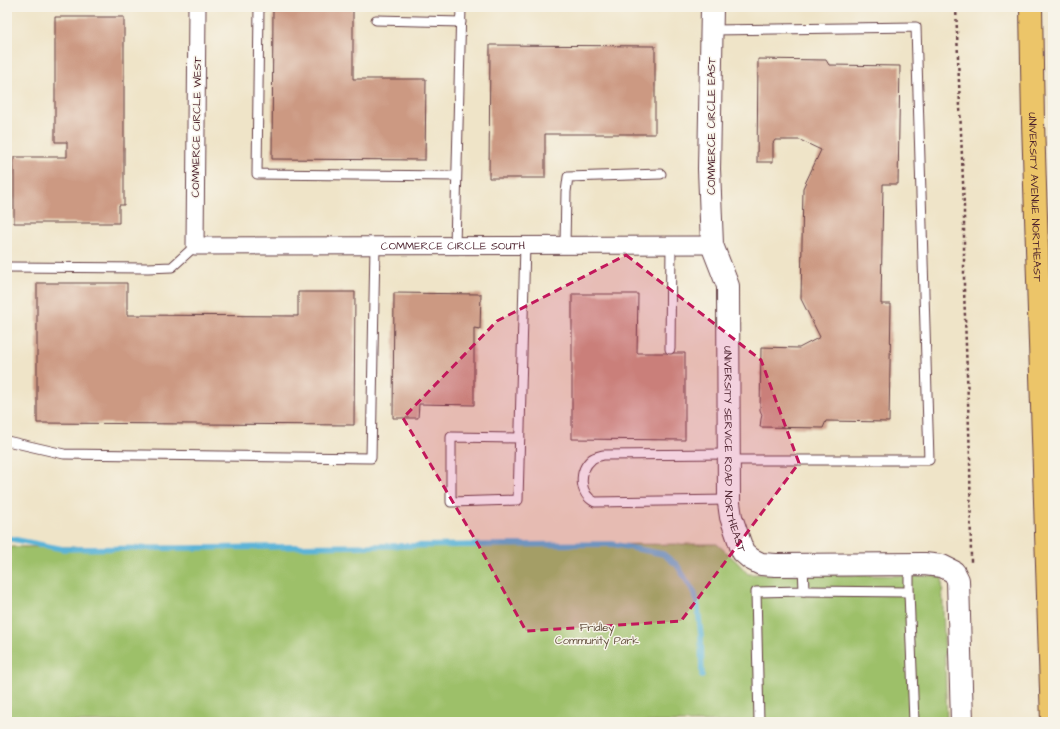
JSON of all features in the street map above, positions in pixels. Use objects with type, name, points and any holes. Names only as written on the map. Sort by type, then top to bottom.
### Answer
[{"type":"main road","name":"UNIVERSITY AVENUE NORTHEAST","points":[[1030,7],[1032,122],[1052,722]]},
{"type":"street","name":"COMMERCE CIRCLE WEST","points":[[194,246],[197,7]]},
{"type":"street","name":"COMMERCE CIRCLE EAST","points":[[712,7],[709,169],[712,244]]},
{"type":"street","name":"COMMERCE CIRCLE SOUTH","points":[[194,246],[712,244]]},
{"type":"street","name":"UNIVERSITY SERVICE ROAD NORTHEAST","points":[[712,244],[728,286],[729,500],[731,517],[743,552],[751,559],[761,564],[776,566],[942,566],[954,572],[958,580],[962,722]]},
{"type":"lane","points":[[259,7],[257,174],[456,176]]},
{"type":"lane","points":[[455,245],[461,7]]},
{"type":"lane","points":[[376,20],[461,22]]},
{"type":"lane","points":[[711,30],[916,27],[929,460],[604,455],[592,459],[584,469],[582,481],[583,488],[589,499],[595,502],[729,500]]},
{"type":"lane","points":[[565,245],[566,192],[568,177],[661,174]]},
{"type":"lane","points":[[670,349],[671,244]]},
{"type":"lane","points":[[520,438],[451,436],[451,502],[518,500],[520,438],[525,245]]},
{"type":"lane","points":[[7,267],[172,267],[194,246]]},
{"type":"lane","points":[[7,441],[64,454],[371,458],[375,246]]},
{"type":"lane","points":[[803,565],[804,591]]},
{"type":"lane","points":[[909,565],[914,722]]},
{"type":"lane","points":[[759,722],[756,592],[909,592]]},
{"type":"path","points":[[956,7],[964,207],[964,289],[970,458],[971,566]]},
{"type":"highlighted area","points":[[626,255],[761,360],[799,463],[681,621],[526,631],[479,546],[403,418],[497,321]]},
{"type":"green space","name":"Fridley Community Park","points":[[717,544],[748,574],[942,576],[947,722],[7,722],[7,547]]},
{"type":"building","points":[[273,7],[353,7],[353,79],[426,79],[425,160],[272,159]]},
{"type":"building","points":[[55,17],[124,17],[124,205],[119,205],[119,223],[14,223],[14,157],[67,157],[67,142],[55,142]]},
{"type":"building","points":[[490,45],[655,46],[655,134],[545,134],[545,178],[489,178]]},
{"type":"building","points":[[758,59],[826,60],[829,65],[900,66],[898,184],[883,184],[881,304],[891,304],[889,422],[826,421],[823,428],[760,427],[762,415],[760,410],[761,347],[799,348],[820,337],[801,299],[803,188],[821,150],[800,140],[775,140],[773,143],[773,162],[757,162]]},
{"type":"building","points":[[37,283],[127,283],[127,315],[298,316],[298,292],[355,292],[354,425],[37,423]]},
{"type":"building","points":[[394,293],[481,294],[480,329],[474,328],[474,405],[419,404],[418,418],[393,418]]},
{"type":"building","points":[[572,294],[638,294],[637,353],[685,353],[685,440],[572,439]]},
{"type":"waterway","points":[[7,538],[63,549],[612,544],[663,554],[677,565],[695,594],[701,636],[702,676]]}]
